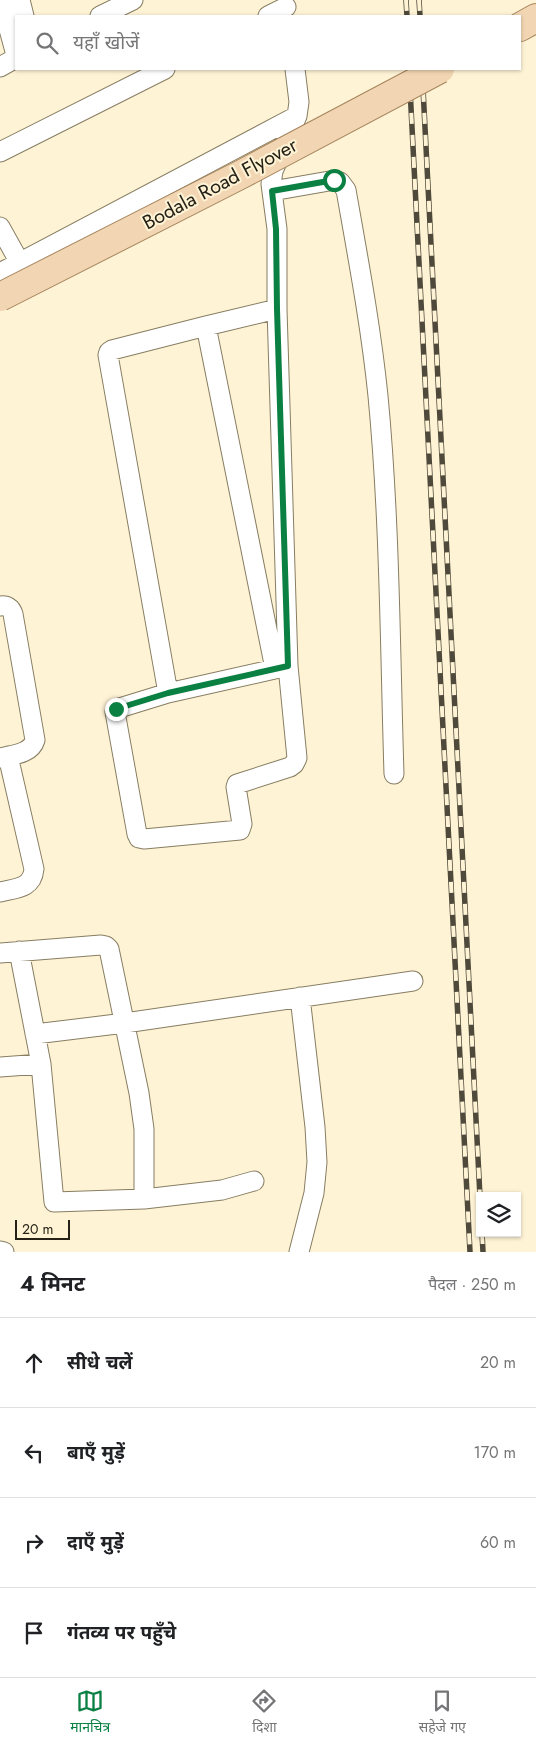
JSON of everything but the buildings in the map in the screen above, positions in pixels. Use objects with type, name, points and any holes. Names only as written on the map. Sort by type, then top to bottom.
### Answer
[{"type":"main road","points":[[521,26],[536,18]]},
{"type":"main road","name":"Bodala Road Flyover","points":[[0,297],[240,175],[438,70]]},
{"type":"street","points":[[1,0],[15,53]]},
{"type":"street","points":[[20,0],[24,15]]},
{"type":"street","points":[[102,15],[133,0]]},
{"type":"street","points":[[270,15],[286,8]]},
{"type":"street","points":[[0,67],[15,58]]},
{"type":"street","points":[[0,152],[163,70]]},
{"type":"street","points":[[282,667],[276,229],[272,191],[273,171],[297,116],[299,102],[295,70]]},
{"type":"street","points":[[0,273],[297,116]]},
{"type":"street","points":[[272,191],[334,180],[340,182],[346,190],[378,393],[383,454],[389,594],[394,774]]},
{"type":"street","points":[[0,227],[20,263]]},
{"type":"street","points":[[168,693],[108,352],[277,309]]},
{"type":"street","points":[[206,326],[282,667],[297,758],[290,767],[237,784],[242,828],[236,831],[139,838],[136,834],[115,712],[119,707],[168,693],[282,667]]},
{"type":"street","points":[[0,606],[7,606],[13,614],[36,740],[29,750],[4,757],[34,869],[33,879],[28,884],[0,892]]},
{"type":"street","points":[[0,953],[106,946],[110,953],[139,1094],[144,1129],[144,1200]]},
{"type":"street","points":[[19,951],[41,1064],[54,1202],[144,1200],[222,1190],[254,1181]]},
{"type":"street","points":[[34,1034],[413,981]]},
{"type":"street","points":[[299,1252],[314,1193],[317,1162],[315,1127],[300,997]]},
{"type":"street","points":[[0,1066],[41,1064]]},
{"type":"street","points":[[0,1251],[4,1252]]},
{"type":"railway","points":[[406,0],[407,15]]},
{"type":"railway","points":[[419,0],[420,15]]},
{"type":"railway","points":[[409,70],[470,1252]]},
{"type":"railway","points":[[422,70],[480,1192]]},
{"type":"railway","points":[[482,1237],[483,1252]]},
{"type":"route","points":[[116,709],[168,693],[288,666],[276,229],[272,191],[334,180]]}]
